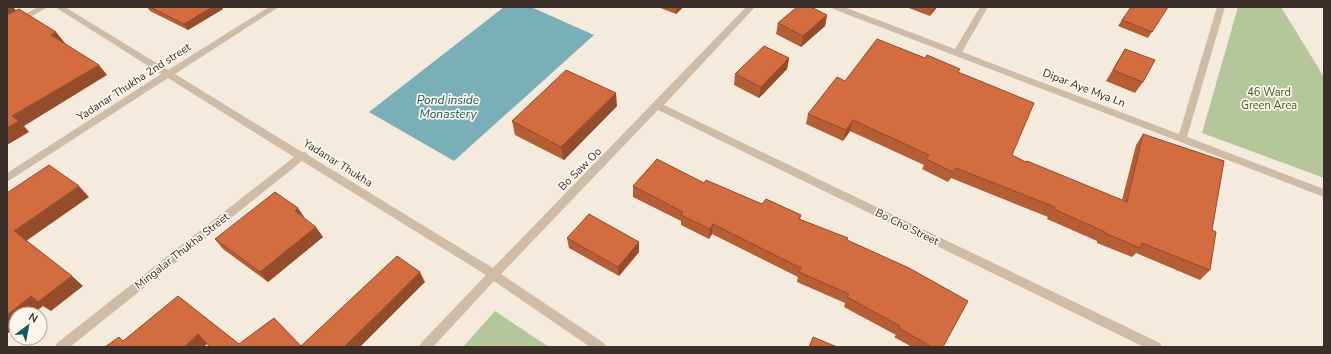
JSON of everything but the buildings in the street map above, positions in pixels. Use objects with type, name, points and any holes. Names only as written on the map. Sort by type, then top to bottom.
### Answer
[{"type":"street","points":[[7,27],[44,7]]},
{"type":"street","name":"Yadanar Thukha","points":[[59,7],[303,155],[493,274],[600,347]]},
{"type":"street","name":"Yadanar Thukha 2nd street","points":[[7,178],[275,7]]},
{"type":"street","name":"Bo Saw Oo","points":[[425,347],[493,274],[658,106],[751,7]]},
{"type":"street","name":"Dipar Aye Mya Ln","points":[[836,7],[1324,193]]},
{"type":"street","points":[[958,53],[984,7]]},
{"type":"street","points":[[1182,138],[1221,7]]},
{"type":"street","name":"Bo Cho Street","points":[[658,106],[1156,347]]},
{"type":"street","name":"Mingalar Thukha Street","points":[[61,347],[303,155]]},
{"type":"green space","name":"46 Ward Green Area","points":[[1238,7],[1281,7],[1324,77],[1324,178],[1202,133]]},
{"type":"green space","points":[[495,311],[549,347],[463,347]]},
{"type":"water","name":"Pond inside Monastery","points":[[504,7],[531,7],[594,35],[454,161],[369,112]]}]
